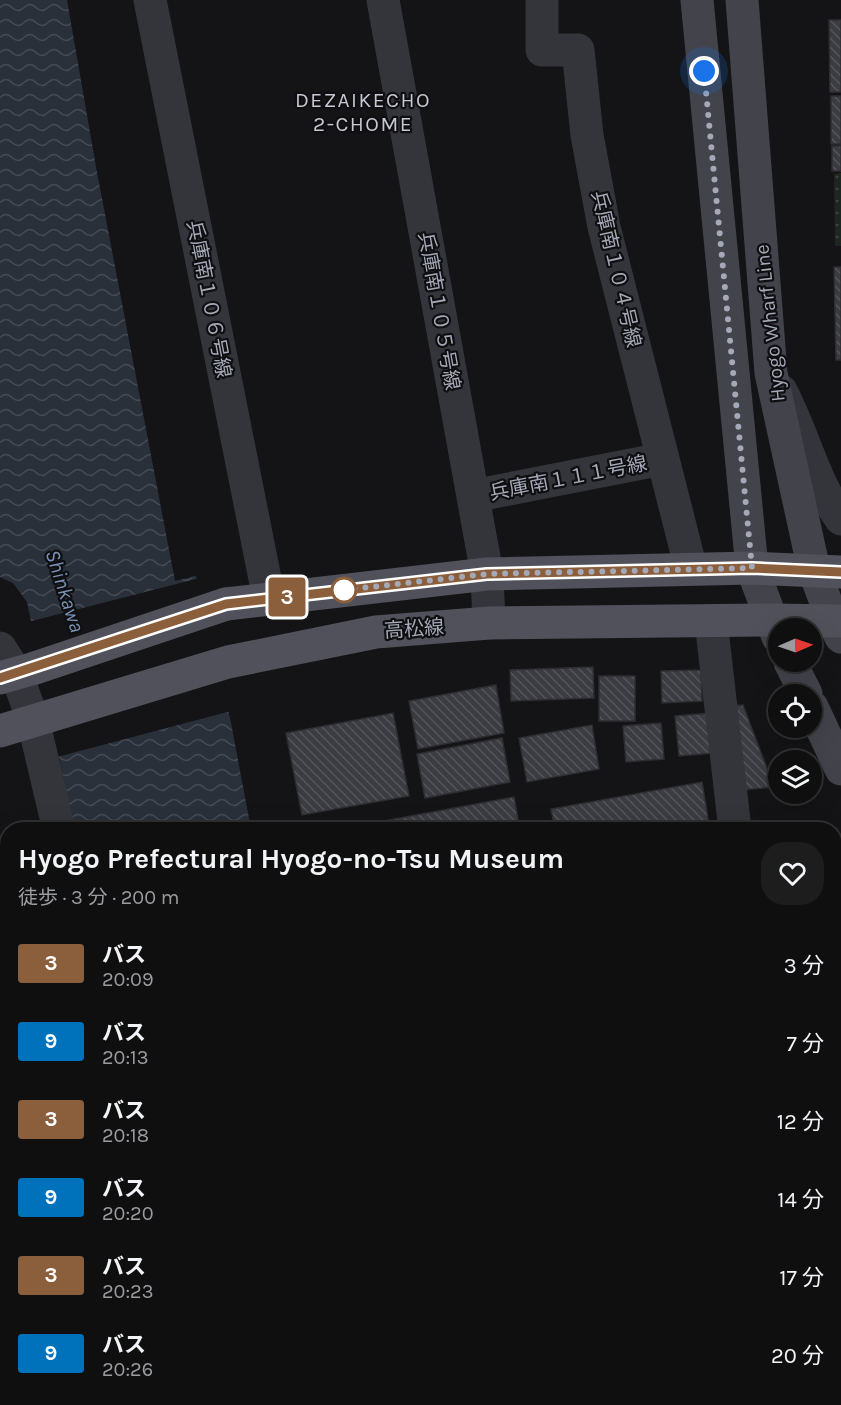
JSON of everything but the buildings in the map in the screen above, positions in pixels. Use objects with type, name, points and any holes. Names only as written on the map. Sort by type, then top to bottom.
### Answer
[{"type":"main road","name":"Hyogo Wharf Line","points":[[697,0],[752,568],[770,618]]},
{"type":"main road","name":"Hyogo Wharf Line","points":[[742,0],[771,373],[828,571],[838,626]]},
{"type":"main road","points":[[13,667],[226,604],[487,574],[752,568],[828,571]]},
{"type":"main road","name":"高松線","points":[[0,731],[228,662],[376,632],[489,623],[711,621],[768,627]]},
{"type":"main road","name":"高松線","points":[[822,626],[838,626]]},
{"type":"main road","points":[[822,728],[841,769]]},
{"type":"street","name":"兵庫南１０６号線","points":[[150,0],[269,599]]},
{"type":"street","name":"兵庫南１０５号線","points":[[383,0],[487,574],[489,623]]},
{"type":"street","name":"兵庫南１０４号線","points":[[542,0],[542,50],[578,51],[587,135],[604,227],[691,569]]},
{"type":"street","points":[[771,373],[795,417],[830,503],[841,519]]},
{"type":"street","name":"兵庫南１１１号線","points":[[473,496],[662,459]]},
{"type":"street","points":[[711,621],[734,822]]},
{"type":"street","points":[[13,667],[40,718],[57,822]]},
{"type":"shaded area","points":[[841,173],[841,246],[835,246],[834,174]]},
{"type":"water","name":"Shinkawa","points":[[0,0],[67,0],[96,167],[175,581],[196,576],[231,723],[250,822],[73,822],[27,602],[13,583],[0,577]]},
{"type":"pier","points":[[200,578],[231,711],[57,757],[28,622]]},
{"type":"bus line","name":"3","points":[[0,678],[226,604],[487,574],[752,568],[841,572]]},
{"type":"district","name":"DEZAIKECHO 2-CHOME","points":[[363,112]]},
{"type":"route","points":[[344,590],[487,574],[752,568],[704,71]]}]
